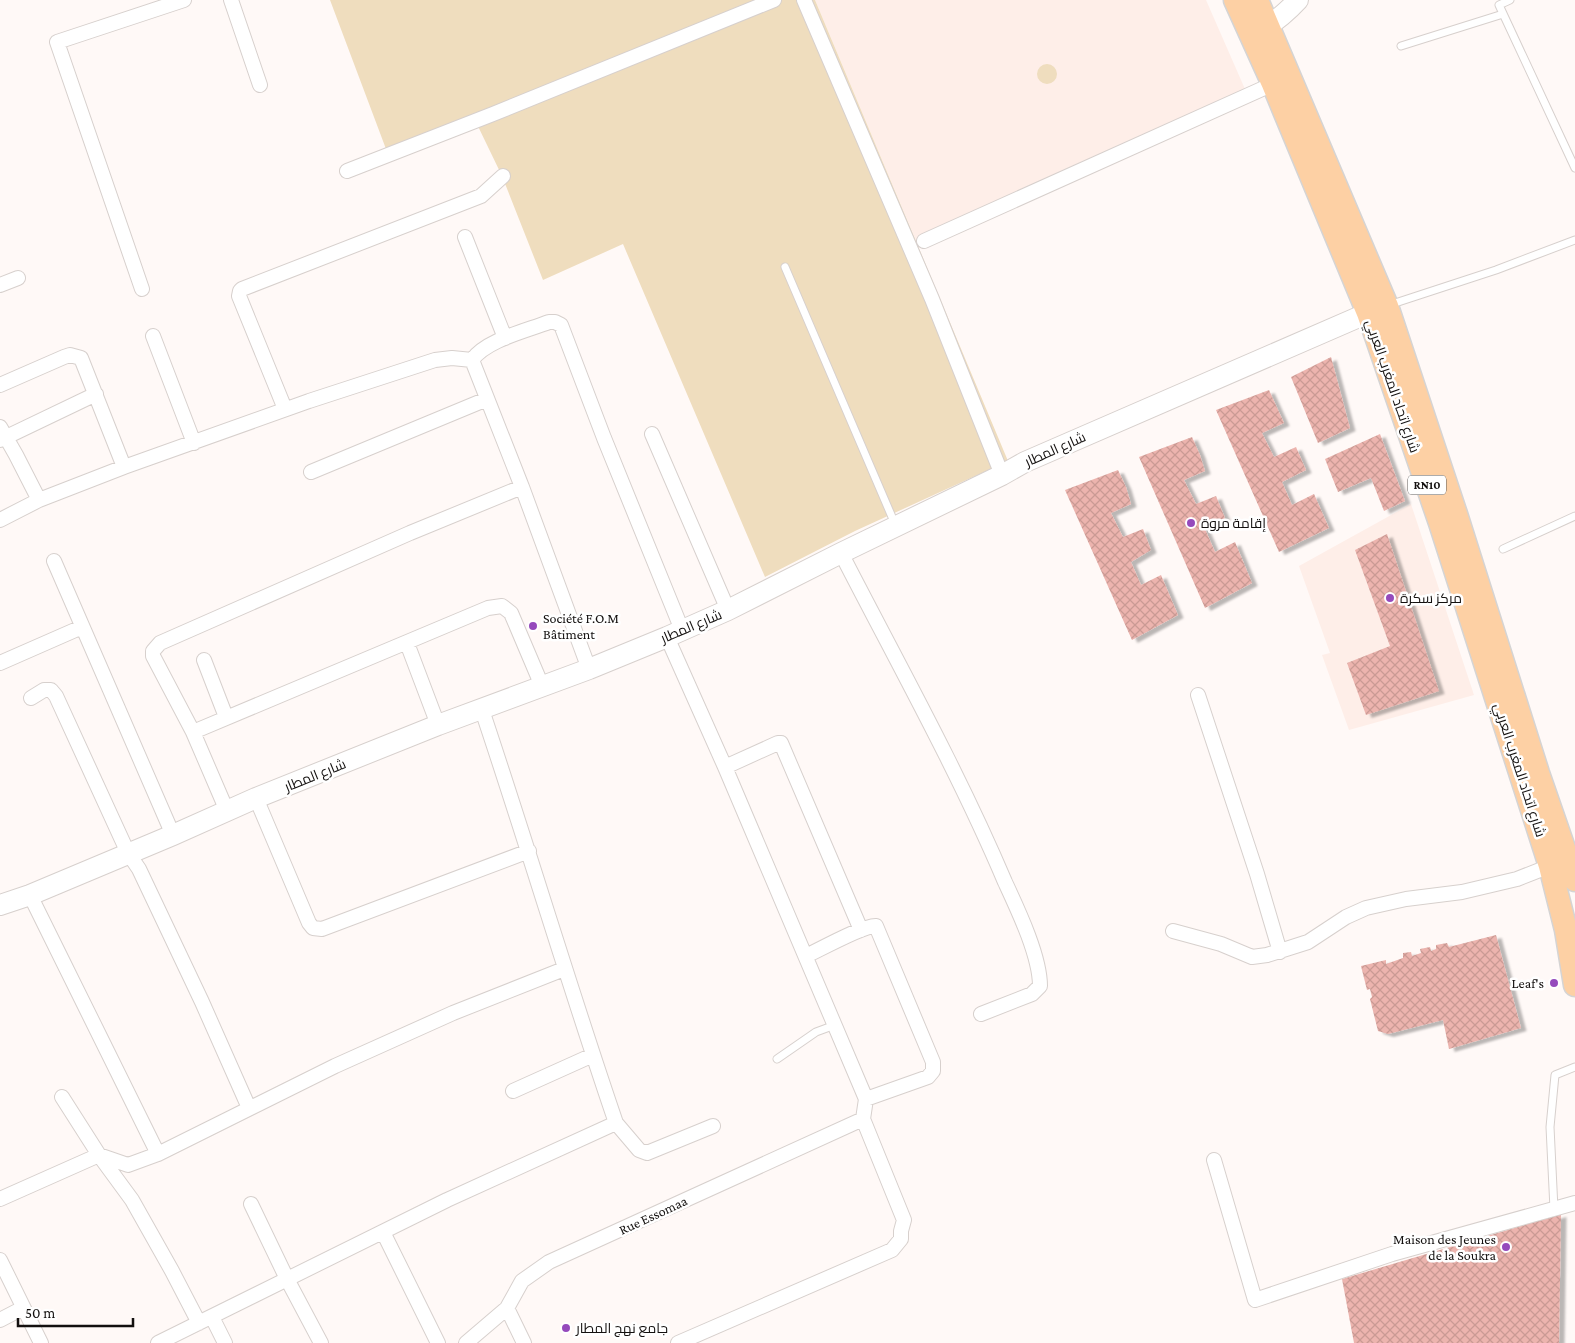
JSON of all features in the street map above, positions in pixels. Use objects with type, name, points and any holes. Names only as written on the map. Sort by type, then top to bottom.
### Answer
[{"type":"main road","name":"شارع اتحاد المغرب العربي","points":[[1245,1],[1377,309],[1456,514],[1538,773],[1575,880]]},
{"type":"main road","name":"شارع اتحاد المغرب العربي","points":[[1259,31],[1273,84],[1377,309],[1440,523],[1550,866],[1566,930],[1575,977]]},
{"type":"street","points":[[142,289],[56,42],[184,0]]},
{"type":"street","points":[[231,0],[260,84]]},
{"type":"street","points":[[347,171],[546,93],[774,0]]},
{"type":"street","points":[[804,0],[932,299],[1002,475]]},
{"type":"street","points":[[1259,31],[1298,0]]},
{"type":"street","points":[[924,241],[1273,84]]},
{"type":"street","points":[[285,409],[239,296],[242,289],[481,196],[503,176]]},
{"type":"street","points":[[465,237],[506,338]]},
{"type":"street","points":[[0,285],[18,278]]},
{"type":"street","name":"شارع المطار","points":[[0,905],[30,895],[256,798],[438,725],[589,669],[675,633],[728,610],[1034,458],[1377,309]]},
{"type":"street","points":[[472,360],[480,350],[506,338],[549,322],[558,322],[562,326],[725,767],[866,1099],[863,1119],[904,1220],[901,1239],[892,1250],[678,1343]]},
{"type":"street","points":[[153,336],[194,443]]},
{"type":"street","points":[[0,385],[70,355],[81,358],[124,466]]},
{"type":"street","points":[[0,520],[39,500],[124,466],[194,443],[285,409],[435,360],[452,358],[472,360]]},
{"type":"street","points":[[472,360],[522,487],[589,669]]},
{"type":"street","points":[[39,500],[16,455],[2,435],[96,394]]},
{"type":"street","points":[[310,472],[487,399]]},
{"type":"street","points":[[652,434],[728,610]]},
{"type":"street","points":[[227,811],[193,732],[153,656],[153,651],[160,643],[410,532],[522,487]]},
{"type":"street","points":[[841,553],[983,830],[1015,904],[1037,962],[1040,986],[1032,994],[980,1014]]},
{"type":"street","points":[[54,561],[172,835]]},
{"type":"street","points":[[193,732],[488,608],[498,606],[505,607],[513,618],[542,686]]},
{"type":"street","points":[[0,663],[82,627]]},
{"type":"street","points":[[407,643],[438,725]]},
{"type":"street","points":[[204,660],[226,717]]},
{"type":"street","points":[[31,698],[44,690],[51,690],[56,696],[128,853],[139,869],[202,1002],[249,1108]]},
{"type":"street","points":[[1198,695],[1257,874],[1280,952]]},
{"type":"street","points":[[482,710],[529,851],[564,969],[616,1123],[639,1150],[646,1153],[713,1126]]},
{"type":"street","points":[[725,767],[781,743],[861,930]]},
{"type":"street","points":[[256,798],[313,928],[322,929],[529,851]]},
{"type":"street","points":[[1173,931],[1214,942],[1252,957],[1280,952],[1308,942],[1346,917],[1366,908],[1406,899],[1462,892],[1517,879],[1550,866]]},
{"type":"street","points":[[30,895],[158,1154]]},
{"type":"street","points":[[806,956],[861,930],[876,926],[933,1062],[933,1072],[928,1077],[866,1099]]},
{"type":"street","points":[[0,1199],[99,1155],[128,1165],[158,1154],[336,1066],[453,1013],[564,969]]},
{"type":"street","points":[[513,1091],[593,1055]]},
{"type":"street","points":[[62,1097],[99,1155],[132,1200],[172,1271],[206,1320],[225,1343]]},
{"type":"street","name":"Rue Essomaa","points":[[466,1343],[507,1308],[522,1281],[549,1262],[863,1119]]},
{"type":"street","points":[[158,1343],[383,1232],[616,1123]]},
{"type":"street","points":[[1214,1160],[1255,1300],[1392,1254],[1575,1203]]},
{"type":"street","points":[[251,1204],[287,1280],[321,1343]]},
{"type":"street","points":[[383,1232],[438,1343]]},
{"type":"street","points":[[0,1260],[41,1343]]},
{"type":"street","points":[[0,1320],[23,1308]]},
{"type":"street","points":[[507,1308],[524,1343]]},
{"type":"lane","points":[[1510,0],[1499,6],[1575,168]]},
{"type":"lane","points":[[1401,46],[1503,14]]},
{"type":"lane","points":[[1377,309],[1496,270],[1575,240]]},
{"type":"lane","points":[[785,267],[896,526]]},
{"type":"lane","points":[[1503,549],[1575,516]]},
{"type":"lane","points":[[777,1059],[816,1032],[835,1025]]},
{"type":"lane","points":[[1554,1209],[1550,1127],[1555,1075],[1575,1067]]},
{"type":"shaded area","points":[[330,0],[815,0],[1008,461],[855,531],[765,577],[623,244],[543,280],[502,176],[474,118],[386,149]]},
{"type":"shaded area","points":[[815,0],[1206,0],[1248,96],[919,248]]},
{"type":"shaded area","points":[[1047,64],[1054,67],[1057,74],[1054,81],[1047,84],[1040,81],[1037,74],[1040,67]]},
{"type":"shaded area","points":[[1411,504],[1474,695],[1349,730],[1322,655],[1330,653],[1299,566]]},
{"type":"building","points":[[1331,357],[1350,428],[1318,443],[1291,377]]},
{"type":"building","name":"إقامة مروة","points":[[1269,390],[1284,423],[1262,433],[1274,457],[1296,447],[1306,470],[1282,482],[1292,505],[1314,494],[1329,528],[1279,552],[1216,410]]},
{"type":"building","points":[[1380,434],[1405,501],[1384,511],[1371,478],[1338,492],[1325,459]]},
{"type":"building","name":"إقامة مروة","points":[[1192,437],[1205,471],[1184,480],[1196,504],[1216,496],[1225,518],[1205,529],[1215,552],[1235,542],[1252,583],[1205,608],[1139,457]]},
{"type":"building","points":[[1118,470],[1131,504],[1111,513],[1123,537],[1143,529],[1151,550],[1131,562],[1141,585],[1161,575],[1178,615],[1132,640],[1065,490]]},
{"type":"building","name":"مركز سكرة","points":[[1387,534],[1439,691],[1366,715],[1347,663],[1390,646],[1355,550]]},
{"type":"building","points":[[1496,935],[1521,1028],[1449,1049],[1443,1020],[1388,1034],[1378,1031],[1370,999],[1372,997],[1370,989],[1367,990],[1361,966],[1386,960],[1386,964],[1403,958],[1403,953],[1411,952],[1412,956],[1421,953],[1420,949],[1430,947],[1431,951],[1436,949],[1436,945],[1447,943],[1449,947]]},
{"type":"building","name":"Maison des Jeunes de la Soukra","points":[[1561,1214],[1559,1343],[1354,1343],[1342,1279]]},
{"type":"place","name":"إقامة مروة","points":[[1191,523]]},
{"type":"place","name":"مركز سكرة","points":[[1390,598]]},
{"type":"place","name":"Société F.O.M Bâtiment","points":[[533,626]]},
{"type":"place","name":"Leaf's","points":[[1554,983]]},
{"type":"place","name":"Maison des Jeunes de la Soukra","points":[[1506,1247]]},
{"type":"place","name":"جامع نهج المطار","points":[[566,1328]]}]
